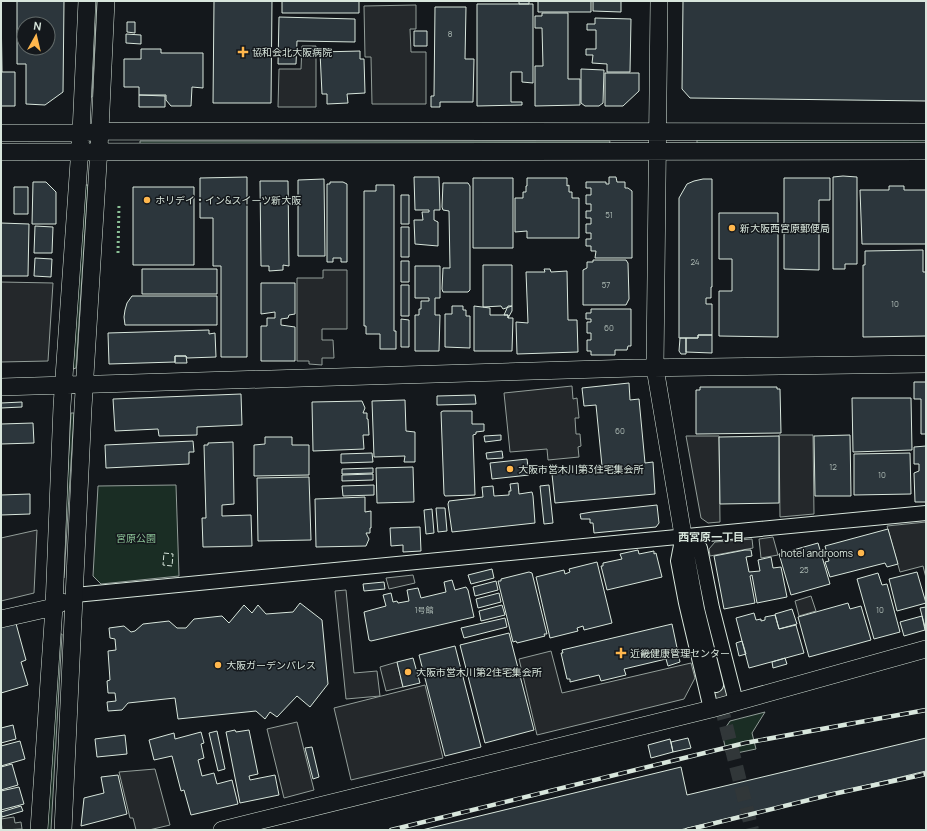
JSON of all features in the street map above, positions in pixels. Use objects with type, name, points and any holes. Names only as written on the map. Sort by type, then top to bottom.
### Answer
[{"type":"street","points":[[39,830],[54,607],[64,385],[80,153],[87,1]]},
{"type":"street","points":[[63,830],[106,1]]},
{"type":"street","points":[[659,1],[655,368],[697,609],[716,685]]},
{"type":"street","points":[[1,133],[81,133],[100,131],[926,132]]},
{"type":"street","points":[[1,152],[926,151]]},
{"type":"street","points":[[1,387],[655,368],[926,364]]},
{"type":"street","points":[[1,619],[54,607],[75,595],[546,550],[683,535],[711,534],[926,513]]},
{"type":"street","points":[[683,535],[700,548],[712,608],[736,702]]},
{"type":"street","points":[[683,535],[678,561],[686,603],[711,709]]},
{"type":"street","points":[[222,830],[711,709],[926,649]]},
{"type":"green space","points":[[94,1],[97,1],[92,97],[89,97]]},
{"type":"green space","points":[[697,140],[926,140],[926,143],[697,143]]},
{"type":"green space","points":[[140,141],[610,141],[609,145],[140,145]]},
{"type":"green space","points":[[84,185],[88,185],[76,368],[73,369]]},
{"type":"green space","points":[[71,413],[74,413],[64,578],[62,578]]},
{"type":"green space","name":"宮原公園","points":[[176,485],[179,576],[101,584],[93,576],[98,486]]},
{"type":"green space","points":[[58,634],[62,634],[51,830],[47,830]]},
{"type":"green space","points":[[765,712],[752,733],[756,749],[727,755],[722,733],[730,721]]},
{"type":"shaded area","points":[[416,5],[416,29],[410,29],[411,52],[426,52],[426,104],[372,104],[371,57],[365,57],[364,6]]},
{"type":"shaded area","points":[[302,46],[316,46],[316,107],[278,107],[279,69],[301,69]]},
{"type":"shaded area","points":[[323,270],[347,270],[347,329],[322,329],[322,340],[333,340],[334,358],[322,358],[322,365],[309,364],[309,361],[297,361],[297,278],[323,278]]},
{"type":"shaded area","points":[[1,282],[53,283],[48,361],[1,362]]},
{"type":"shaded area","points":[[572,386],[573,399],[577,398],[579,418],[575,418],[576,434],[580,434],[581,446],[578,447],[579,457],[548,460],[547,449],[510,452],[504,393]]},
{"type":"shaded area","points":[[779,435],[813,435],[814,514],[780,517]]},
{"type":"shaded area","points":[[686,436],[719,436],[720,522],[708,523],[701,518]]},
{"type":"shaded area","points":[[926,522],[926,578],[923,566],[900,572],[887,526]]},
{"type":"shaded area","points":[[37,530],[34,593],[1,601],[1,538]]},
{"type":"shaded area","points":[[773,537],[778,555],[761,558],[759,539]]},
{"type":"shaded area","points":[[752,539],[753,548],[710,556],[709,549],[715,542]]},
{"type":"shaded area","points":[[413,575],[415,583],[389,589],[386,578]]},
{"type":"shaded area","points":[[346,590],[354,673],[377,671],[380,696],[346,699],[335,591]]},
{"type":"shaded area","points":[[811,596],[816,611],[799,616],[795,601]]},
{"type":"shaded area","points":[[551,651],[562,693],[691,663],[695,678],[684,699],[537,735],[519,659]]},
{"type":"shaded area","points":[[397,662],[403,687],[386,691],[380,667]]},
{"type":"shaded area","points":[[425,685],[443,758],[351,780],[334,708]]},
{"type":"shaded area","points":[[297,722],[314,790],[284,798],[267,729]]},
{"type":"shaded area","points":[[155,769],[170,825],[149,830],[136,830],[133,818],[130,818],[119,772]]},
{"type":"shaded area","points":[[14,817],[15,823],[21,822],[22,829],[2,830],[1,819]]},
{"type":"building","points":[[17,1],[64,1],[63,92],[45,105],[26,104],[26,64],[17,64],[17,56],[56,56],[56,16],[17,16]]},
{"type":"building","name":"協和会北大阪病院","points":[[214,1],[272,1],[271,103],[213,103]]},
{"type":"building","points":[[282,1],[359,1],[359,13],[282,13]]},
{"type":"building","points":[[519,1],[529,1],[529,4],[519,4]]},
{"type":"building","points":[[538,1],[591,1],[591,12],[538,12]]},
{"type":"building","points":[[593,1],[621,1],[621,12],[593,11]]},
{"type":"building","points":[[683,1],[926,1],[926,101],[690,98],[682,89]]},
{"type":"building","points":[[1,4],[2,72],[15,72],[15,106],[1,106]]},
{"type":"building","points":[[477,4],[533,4],[533,83],[522,82],[522,72],[511,72],[511,102],[522,102],[522,105],[477,106]]},
{"type":"building","points":[[435,7],[466,7],[465,59],[474,59],[473,102],[440,102],[440,107],[431,107],[431,96],[434,96]]},
{"type":"building","points":[[542,13],[568,13],[568,79],[580,79],[580,105],[535,106],[535,66],[543,66],[542,28],[535,28],[535,16],[542,16]]},
{"type":"building","points":[[279,17],[355,19],[355,42],[297,41],[296,64],[278,64]]},
{"type":"building","points":[[595,18],[631,19],[630,72],[607,72],[607,64],[592,63],[593,55],[586,55],[586,49],[596,49],[596,30],[587,30],[587,24],[595,24]]},
{"type":"building","points":[[127,22],[135,22],[135,33],[127,32]]},
{"type":"building","points":[[414,31],[427,31],[427,46],[414,46]]},
{"type":"building","points":[[126,34],[141,35],[141,44],[126,43]]},
{"type":"building","points":[[141,49],[161,49],[161,53],[203,53],[203,88],[192,87],[191,106],[171,106],[166,100],[166,95],[139,95],[139,87],[124,87],[124,59],[141,59]]},
{"type":"building","points":[[360,51],[360,59],[364,59],[365,93],[347,94],[348,103],[327,104],[327,94],[322,94],[320,52]]},
{"type":"building","points":[[581,69],[604,70],[603,103],[599,106],[585,106],[581,103]]},
{"type":"building","points":[[605,73],[639,73],[639,91],[623,106],[605,106]]},
{"type":"building","points":[[139,95],[165,96],[165,107],[139,107]]},
{"type":"building","points":[[247,177],[247,357],[221,357],[221,266],[213,266],[213,218],[200,218],[200,178]]},
{"type":"building","points":[[414,177],[439,177],[440,210],[434,210],[434,220],[438,222],[438,246],[415,244],[414,220],[423,220],[422,212],[429,212],[429,210],[415,210]]},
{"type":"building","points":[[609,177],[616,177],[617,182],[625,182],[625,188],[632,191],[632,258],[595,258],[596,251],[591,251],[591,246],[586,246],[586,239],[591,239],[591,233],[586,233],[586,224],[591,224],[591,218],[586,218],[586,211],[591,211],[591,204],[586,204],[586,195],[591,195],[591,188],[586,188],[586,182],[606,182],[606,184],[609,184]]},
{"type":"building","points":[[833,177],[857,177],[857,264],[845,264],[845,269],[833,269]]},
{"type":"building","points":[[473,178],[513,178],[513,248],[473,248]]},
{"type":"building","points":[[527,178],[567,178],[567,186],[569,185],[569,192],[572,192],[572,198],[579,198],[579,238],[527,238],[527,231],[515,232],[515,198],[523,198],[523,192],[526,192]]},
{"type":"building","points":[[784,178],[830,178],[830,200],[819,200],[819,270],[784,269]]},
{"type":"building","points":[[324,179],[325,256],[298,256],[298,180]]},
{"type":"building","points":[[703,179],[712,179],[712,287],[711,298],[706,298],[706,304],[712,304],[712,335],[698,335],[698,338],[679,338],[679,198],[687,184]]},
{"type":"building","points":[[260,181],[288,181],[289,266],[283,265],[283,270],[269,271],[269,266],[261,266]]},
{"type":"building","points":[[33,182],[46,182],[56,192],[56,224],[32,224]]},
{"type":"building","points":[[330,182],[343,182],[347,184],[347,262],[341,262],[341,258],[333,258],[333,262],[327,262],[327,184],[330,184]]},
{"type":"building","points":[[443,183],[468,183],[470,186],[470,290],[468,292],[443,292],[442,289],[443,268],[450,268],[449,211],[443,210],[442,207]]},
{"type":"building","points":[[376,185],[394,185],[394,331],[396,331],[396,349],[380,349],[380,334],[366,334],[366,326],[364,326],[364,191],[376,191]]},
{"type":"building","points":[[889,186],[904,186],[904,190],[926,190],[926,244],[862,244],[860,190],[889,190]]},
{"type":"building","points":[[14,187],[28,187],[28,214],[14,214]]},
{"type":"building","points":[[133,187],[194,187],[194,265],[133,265]]},
{"type":"building","points":[[401,195],[409,195],[409,224],[401,224]]},
{"type":"building","points":[[719,213],[778,213],[778,337],[719,336],[719,291],[732,291],[732,259],[719,259]]},
{"type":"building","points":[[1,223],[29,224],[28,276],[1,276]]},
{"type":"building","points":[[35,226],[53,227],[52,253],[34,253]]},
{"type":"building","points":[[401,227],[409,227],[409,257],[401,257]]},
{"type":"building","points":[[923,250],[923,272],[926,272],[926,336],[863,337],[863,265],[865,265],[865,251]]},
{"type":"building","points":[[35,258],[52,259],[51,277],[34,276]]},
{"type":"building","points":[[593,260],[626,260],[628,263],[629,299],[626,305],[583,305],[583,270],[587,268],[587,262],[593,262]]},
{"type":"building","points":[[401,261],[409,261],[409,282],[401,282]]},
{"type":"building","points":[[483,265],[512,265],[512,306],[503,309],[501,306],[483,307]]},
{"type":"building","points":[[415,266],[440,266],[440,298],[435,298],[435,315],[440,315],[439,351],[415,351],[415,315],[419,315],[421,301],[429,301],[429,298],[415,298]]},
{"type":"building","points":[[142,269],[217,269],[217,294],[142,294]]},
{"type":"building","points":[[544,269],[550,269],[551,272],[567,271],[568,320],[577,320],[578,352],[517,354],[516,322],[528,323],[526,272],[545,272]]},
{"type":"building","points":[[261,283],[295,283],[295,314],[289,315],[288,318],[281,319],[281,325],[295,327],[295,361],[261,361],[261,326],[267,326],[267,318],[275,318],[275,312],[261,314]]},
{"type":"building","points":[[401,285],[409,285],[409,316],[401,316]]},
{"type":"building","points":[[132,296],[217,296],[217,325],[125,325],[125,310],[127,303]]},
{"type":"building","points":[[452,306],[463,306],[463,310],[466,310],[466,316],[470,316],[470,348],[445,347],[445,314],[452,314]]},
{"type":"building","points":[[474,306],[490,308],[490,315],[508,315],[508,318],[513,318],[512,351],[474,351]]},
{"type":"building","points":[[508,306],[512,306],[512,311],[508,318],[508,315],[504,315]]},
{"type":"building","points":[[591,309],[631,309],[631,346],[628,346],[627,350],[615,350],[615,355],[591,355],[591,351],[587,351],[587,340],[591,340],[591,333],[587,333],[587,322],[591,322],[591,319],[586,319],[586,313],[591,313]]},
{"type":"building","points":[[401,319],[409,320],[409,347],[401,347]]},
{"type":"building","points":[[209,330],[209,334],[215,333],[216,357],[187,358],[186,356],[175,356],[175,362],[109,364],[108,333]]},
{"type":"building","points":[[698,335],[712,335],[712,353],[686,352],[686,338],[698,338]]},
{"type":"building","points":[[680,338],[686,338],[686,354],[681,354],[679,351]]},
{"type":"building","points":[[175,356],[186,356],[187,363],[175,363]]},
{"type":"building","points":[[914,382],[926,382],[926,434],[921,434],[921,399],[914,399]]},
{"type":"building","points":[[629,383],[630,400],[639,399],[645,463],[653,462],[655,494],[555,503],[552,474],[558,474],[558,470],[564,469],[602,466],[596,405],[584,406],[582,388]]},
{"type":"building","points":[[700,387],[777,387],[777,389],[780,389],[781,433],[696,434],[696,390],[700,390]]},
{"type":"building","points":[[241,394],[242,425],[197,427],[197,435],[159,436],[158,429],[115,431],[113,399]]},
{"type":"building","points":[[475,395],[476,404],[437,405],[437,396]]},
{"type":"building","points":[[852,398],[911,398],[912,450],[853,452]]},
{"type":"building","points":[[405,400],[406,431],[415,432],[415,462],[404,462],[405,456],[374,457],[372,401]]},
{"type":"building","points":[[362,401],[365,408],[363,413],[367,413],[369,435],[363,435],[364,449],[313,451],[312,402]]},
{"type":"building","points":[[22,402],[22,407],[1,408],[1,403]]},
{"type":"building","points":[[472,411],[472,424],[484,424],[484,431],[476,432],[476,434],[473,435],[475,495],[445,496],[444,494],[441,412]]},
{"type":"building","points":[[33,423],[34,443],[1,444],[1,424]]},
{"type":"building","points":[[501,435],[501,440],[485,442],[484,436]]},
{"type":"building","points":[[850,435],[851,496],[815,496],[814,436]]},
{"type":"building","points":[[779,436],[779,503],[720,504],[719,437]]},
{"type":"building","points":[[265,437],[292,437],[292,445],[309,445],[309,475],[254,476],[254,445],[265,444]]},
{"type":"building","points":[[193,441],[194,452],[189,452],[189,464],[106,468],[105,445]]},
{"type":"building","points":[[233,442],[234,504],[222,505],[222,516],[251,515],[252,546],[203,547],[202,518],[206,518],[204,445],[208,445],[208,443]]},
{"type":"building","points":[[926,446],[926,502],[915,502],[914,473],[919,471],[919,464],[914,464],[914,447]]},
{"type":"building","points":[[502,451],[503,458],[487,459],[486,453]]},
{"type":"building","points":[[372,453],[373,462],[341,463],[341,454]]},
{"type":"building","points":[[910,453],[911,494],[854,495],[854,454]]},
{"type":"building","name":"大阪市営木川第3住宅集会所","points":[[527,459],[529,475],[492,479],[490,463]]},
{"type":"building","points":[[413,467],[414,502],[377,503],[376,468]]},
{"type":"building","points":[[373,468],[373,473],[342,474],[342,469]]},
{"type":"building","points":[[373,474],[373,480],[342,481],[342,475]]},
{"type":"building","points":[[309,477],[311,540],[258,541],[257,478]]},
{"type":"building","points":[[518,483],[519,494],[532,492],[535,523],[452,532],[448,504],[449,501],[483,497],[482,487],[493,486],[494,496],[509,495],[509,491],[511,491],[510,484]]},
{"type":"building","points":[[374,485],[374,495],[343,496],[342,486]]},
{"type":"building","points":[[549,485],[553,523],[544,524],[540,486]]},
{"type":"building","points":[[30,494],[30,514],[1,515],[1,495]]},
{"type":"building","points":[[365,497],[365,512],[371,511],[371,528],[370,533],[366,533],[369,539],[366,546],[316,547],[315,499]]},
{"type":"building","points":[[657,505],[659,523],[656,527],[594,533],[593,523],[590,523],[590,519],[581,519],[580,514],[592,512]]},
{"type":"building","points":[[436,508],[445,508],[447,531],[438,532]]},
{"type":"building","points":[[432,509],[434,533],[426,534],[424,510]]},
{"type":"building","points":[[420,527],[421,551],[403,552],[403,545],[391,546],[390,528]]},
{"type":"building","points":[[888,529],[898,564],[887,567],[885,563],[830,577],[825,562],[829,561],[825,546]]},
{"type":"building","points":[[818,543],[830,584],[791,595],[779,554]]},
{"type":"building","points":[[638,550],[639,554],[654,551],[654,554],[656,553],[662,577],[607,590],[601,566],[603,566],[603,563],[622,559],[620,554]]},
{"type":"building","points":[[751,550],[752,556],[746,557],[749,572],[760,571],[758,560],[771,557],[773,568],[781,567],[787,597],[757,603],[752,575],[750,576],[755,603],[724,609],[714,556]]},
{"type":"building","points":[[597,562],[612,623],[584,630],[583,626],[577,628],[578,631],[550,638],[536,577],[564,570],[565,574],[570,572],[569,569]]},
{"type":"building","points":[[492,569],[494,578],[471,584],[468,575]]},
{"type":"building","points":[[529,572],[532,573],[547,634],[544,634],[545,636],[517,643],[516,641],[513,642],[498,581]]},
{"type":"building","points":[[917,572],[926,603],[897,611],[889,579]]},
{"type":"building","points":[[878,573],[882,585],[887,584],[900,632],[874,639],[857,579]]},
{"type":"building","points":[[452,580],[455,590],[466,587],[468,590],[474,617],[371,641],[369,640],[364,612],[386,606],[383,595],[391,593],[393,602],[397,601],[398,603],[409,601],[407,590],[418,588],[421,598],[446,592],[444,582]]},
{"type":"building","points":[[496,581],[498,590],[475,596],[473,587]]},
{"type":"building","points":[[384,582],[385,589],[364,591],[363,584]]},
{"type":"building","points":[[499,593],[501,602],[478,608],[476,599]]},
{"type":"building","name":"大阪ガーデンパレス","points":[[300,603],[322,620],[328,684],[310,707],[297,696],[277,717],[270,712],[265,719],[256,711],[178,719],[175,698],[128,703],[122,710],[108,711],[107,702],[116,701],[115,693],[108,693],[107,681],[110,680],[108,651],[116,650],[115,639],[110,638],[109,628],[124,626],[131,632],[135,631],[143,624],[169,621],[177,628],[186,628],[194,619],[222,616],[229,623],[244,605],[252,613],[258,605],[266,614],[293,612]]},
{"type":"building","points":[[848,603],[850,609],[861,606],[871,640],[809,657],[798,617]]},
{"type":"building","points":[[502,605],[505,615],[481,621],[479,611]]},
{"type":"building","points":[[926,607],[926,631],[920,608]]},
{"type":"building","points":[[792,609],[797,624],[779,629],[775,614]]},
{"type":"building","points":[[754,613],[756,620],[761,619],[761,621],[765,620],[765,617],[775,615],[779,629],[796,625],[804,653],[749,668],[736,618]]},
{"type":"building","points":[[922,616],[925,630],[904,636],[900,622]]},
{"type":"building","points":[[505,618],[507,627],[464,638],[461,628]]},
{"type":"building","points":[[15,620],[26,660],[21,662],[28,685],[1,693],[1,624]]},
{"type":"building","points":[[672,624],[680,662],[668,666],[666,659],[624,669],[626,675],[601,681],[599,675],[570,682],[570,679],[567,679],[561,653],[563,653],[562,650]]},
{"type":"building","points":[[509,633],[534,730],[485,743],[460,645]]},
{"type":"building","points":[[742,641],[746,654],[739,656],[736,643]]},
{"type":"building","points":[[455,646],[481,747],[445,756],[419,655]]},
{"type":"building","name":"大阪市営木川第2住宅集会所","points":[[413,658],[420,683],[403,687],[397,662]]},
{"type":"building","points":[[785,658],[787,664],[773,668],[772,662]]},
{"type":"building","points":[[13,725],[16,739],[1,743],[1,728]]},
{"type":"building","points":[[235,730],[236,732],[249,730],[258,774],[249,776],[250,780],[275,775],[279,795],[240,803],[226,732]]},
{"type":"building","points":[[217,731],[225,769],[218,771],[209,733]]},
{"type":"building","points":[[201,732],[204,743],[201,744],[204,758],[198,760],[202,776],[214,773],[217,784],[232,780],[238,804],[191,815],[184,790],[181,791],[172,756],[154,760],[149,740],[174,733],[175,739]]},
{"type":"building","points":[[125,735],[127,754],[97,757],[95,739]]},
{"type":"building","points":[[688,738],[691,748],[673,752],[671,742]]},
{"type":"building","points":[[926,738],[926,771],[680,830],[422,830],[681,767],[687,795]]},
{"type":"building","points":[[670,739],[673,752],[651,758],[648,745]]},
{"type":"building","points":[[20,741],[25,759],[1,766],[1,746]]},
{"type":"building","points":[[312,747],[319,777],[313,779],[305,748]]},
{"type":"building","points":[[12,764],[18,785],[1,790],[1,767]]},
{"type":"building","points":[[118,775],[127,814],[81,826],[84,798],[104,793],[101,777]]},
{"type":"building","points":[[19,787],[24,804],[1,810],[1,791]]},
{"type":"building","points":[[21,806],[23,811],[2,817],[1,812]]},
{"type":"tunnel","points":[[716,685],[752,830]]},
{"type":"railway","points":[[391,830],[745,743],[926,710]]},
{"type":"railway","points":[[687,830],[833,794],[926,774]]},
{"type":"hedge","points":[[118,253],[119,204]]},
{"type":"fence","points":[[164,553],[173,554],[172,566],[163,565],[164,553]]},
{"type":"place","name":"協和会北大阪病院","points":[[243,52]]},
{"type":"place","name":"ホリデイ・イン&スイーツ新大阪","points":[[147,200]]},
{"type":"place","name":"新大阪西宮原郵便局","points":[[732,228]]},
{"type":"place","name":"大阪市営木川第3住宅集会所","points":[[510,469]]},
{"type":"place","name":"hotel androoms","points":[[861,553]]},
{"type":"place","name":"近畿健康管理センター","points":[[621,653]]},
{"type":"place","name":"大阪ガーデンパレス","points":[[218,665]]},
{"type":"place","name":"大阪市営木川第2住宅集会所","points":[[408,672]]},
{"type":"district","name":"西宮原一丁目","points":[[711,536]]}]
